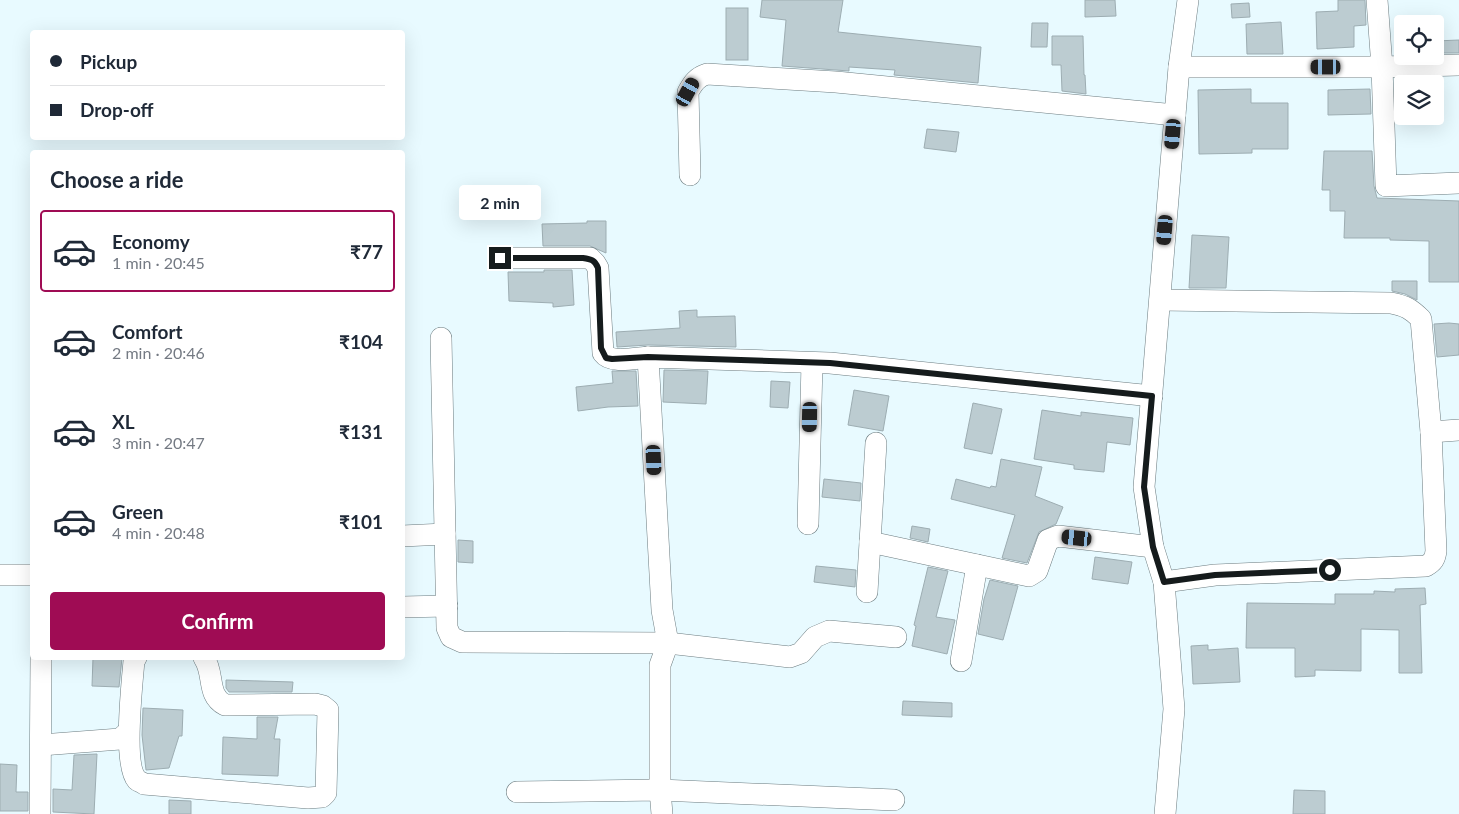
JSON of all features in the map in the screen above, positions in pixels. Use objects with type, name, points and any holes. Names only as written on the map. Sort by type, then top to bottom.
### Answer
[{"type":"street","points":[[1165,814],[1174,709],[1164,582],[1153,547],[1144,487],[1179,67],[1188,0]]},
{"type":"street","points":[[1377,0],[1382,67],[1386,186],[1459,183]]},
{"type":"street","points":[[1179,67],[1459,65]]},
{"type":"street","points":[[690,175],[688,92],[700,76],[707,74],[836,82],[1175,115]]},
{"type":"street","points":[[500,258],[590,258],[596,263],[598,268],[603,353],[606,358],[648,357],[840,364],[1152,396]]},
{"type":"street","points":[[1160,300],[1392,303],[1405,306],[1421,319],[1431,432],[1436,551],[1432,563],[1426,566],[1215,575],[1164,582]]},
{"type":"street","points":[[441,338],[446,606],[447,628],[451,637],[462,642],[668,642],[790,657],[801,653],[815,637],[829,631],[896,637]]},
{"type":"street","points":[[648,357],[662,610],[668,642],[660,665],[660,790],[662,814]]},
{"type":"street","points":[[808,524],[812,363]]},
{"type":"street","points":[[1431,432],[1459,430]]},
{"type":"street","points":[[867,592],[876,443]]},
{"type":"street","points":[[405,536],[445,534]]},
{"type":"street","points":[[870,542],[1029,576],[1037,571],[1048,540],[1058,536],[1153,547]]},
{"type":"street","points":[[961,661],[977,565]]},
{"type":"street","points":[[0,575],[30,575]]},
{"type":"street","points":[[405,607],[446,606]]},
{"type":"street","points":[[40,814],[41,660]]},
{"type":"street","points":[[135,660],[128,732],[133,771],[137,780],[144,784],[308,798],[322,796],[326,793],[328,710],[315,704],[225,705],[218,701],[213,693],[208,663],[206,660]]},
{"type":"street","points":[[41,745],[120,740],[128,732]]},
{"type":"street","points":[[517,792],[660,790],[894,800]]},
{"type":"building","points":[[762,0],[843,0],[838,32],[981,47],[978,83],[894,75],[895,70],[849,67],[849,71],[782,66],[786,20],[760,17]]},
{"type":"building","points":[[1085,0],[1115,0],[1116,16],[1085,17]]},
{"type":"building","points":[[1338,0],[1365,0],[1366,25],[1354,26],[1354,47],[1317,49],[1316,12],[1338,11]]},
{"type":"building","points":[[1249,3],[1250,17],[1232,18],[1231,4]]},
{"type":"building","points":[[726,8],[748,8],[748,60],[726,60]]},
{"type":"building","points":[[1281,22],[1283,54],[1247,54],[1246,24]]},
{"type":"building","points":[[1032,23],[1048,23],[1047,47],[1031,47]]},
{"type":"building","points":[[1052,36],[1083,36],[1086,94],[1062,91],[1061,65],[1052,65]]},
{"type":"building","points":[[1459,40],[1459,53],[1444,53],[1444,41]]},
{"type":"building","points":[[1251,89],[1251,103],[1288,103],[1288,149],[1252,149],[1252,153],[1199,154],[1198,90]]},
{"type":"building","points":[[1370,89],[1371,114],[1328,115],[1328,90]]},
{"type":"building","points":[[927,129],[959,132],[956,152],[924,148]]},
{"type":"building","points":[[1324,151],[1372,151],[1374,186],[1377,198],[1459,201],[1459,282],[1429,282],[1429,241],[1390,240],[1390,238],[1344,238],[1345,211],[1330,211],[1330,190],[1322,190]]},
{"type":"building","points":[[587,221],[606,221],[606,253],[590,246],[543,246],[542,224],[587,223]]},
{"type":"building","points":[[1192,235],[1229,237],[1226,288],[1189,288]]},
{"type":"building","points":[[544,270],[572,270],[574,305],[553,307],[553,303],[509,301],[508,272],[544,272]]},
{"type":"building","points":[[1392,281],[1417,281],[1417,300],[1405,294],[1392,291]]},
{"type":"building","points":[[697,310],[697,317],[735,316],[736,347],[648,345],[617,347],[616,332],[680,328],[679,311]]},
{"type":"building","points":[[1434,324],[1459,324],[1459,355],[1437,357]]},
{"type":"building","points":[[664,370],[708,371],[706,404],[663,402]]},
{"type":"building","points":[[612,371],[636,371],[638,406],[578,411],[576,387],[613,383]]},
{"type":"building","points":[[771,381],[790,382],[788,408],[770,407]]},
{"type":"building","points":[[854,390],[889,396],[883,431],[848,425]]},
{"type":"building","points":[[973,403],[1002,409],[992,454],[964,448]]},
{"type":"building","points":[[1042,410],[1081,416],[1081,412],[1133,418],[1130,445],[1107,442],[1104,472],[1074,469],[1074,465],[1034,459]]},
{"type":"building","points":[[1001,459],[1042,467],[1035,496],[1063,507],[1056,524],[1039,532],[1027,563],[1002,558],[1015,515],[951,499],[956,479],[990,488],[991,486],[996,487]]},
{"type":"building","points":[[824,479],[861,483],[860,501],[822,497]]},
{"type":"building","points":[[912,526],[930,529],[928,542],[910,538]]},
{"type":"building","points":[[458,540],[473,541],[473,563],[458,562]]},
{"type":"building","points":[[1095,557],[1132,562],[1128,584],[1092,579]]},
{"type":"building","points":[[816,566],[856,570],[855,587],[814,582]]},
{"type":"building","points":[[928,567],[948,571],[936,617],[955,620],[947,654],[912,646],[916,626],[914,625]]},
{"type":"building","points":[[990,580],[1018,586],[1003,640],[978,634],[984,599]]},
{"type":"building","points":[[1425,588],[1426,604],[1420,605],[1422,673],[1399,673],[1399,630],[1361,629],[1361,671],[1315,670],[1315,676],[1295,677],[1295,648],[1246,648],[1247,603],[1335,604],[1335,594],[1374,594],[1374,591],[1395,592],[1395,589]]},
{"type":"building","points":[[1208,645],[1208,650],[1238,648],[1240,682],[1193,684],[1191,646]]},
{"type":"building","points":[[93,660],[122,660],[119,687],[92,686]]},
{"type":"building","points":[[226,680],[293,682],[292,692],[229,692],[226,688]]},
{"type":"building","points":[[903,701],[952,703],[952,717],[902,715]]},
{"type":"building","points":[[143,708],[183,710],[182,736],[179,736],[169,768],[146,770],[142,735]]},
{"type":"building","points":[[257,717],[278,717],[274,739],[280,739],[278,776],[222,774],[223,737],[257,739]]},
{"type":"building","points":[[97,754],[94,814],[53,812],[53,789],[72,790],[74,755]]},
{"type":"building","points":[[0,764],[17,765],[16,792],[28,792],[28,811],[0,811]]},
{"type":"building","points":[[1294,790],[1325,791],[1325,814],[1293,814]]},
{"type":"building","points":[[169,800],[191,801],[191,814],[169,814]]},
{"type":"route","points":[[500,258],[590,258],[596,263],[598,268],[601,348],[606,358],[648,357],[830,363],[1152,396],[1144,487],[1153,547],[1164,582],[1215,575],[1330,570]]}]
